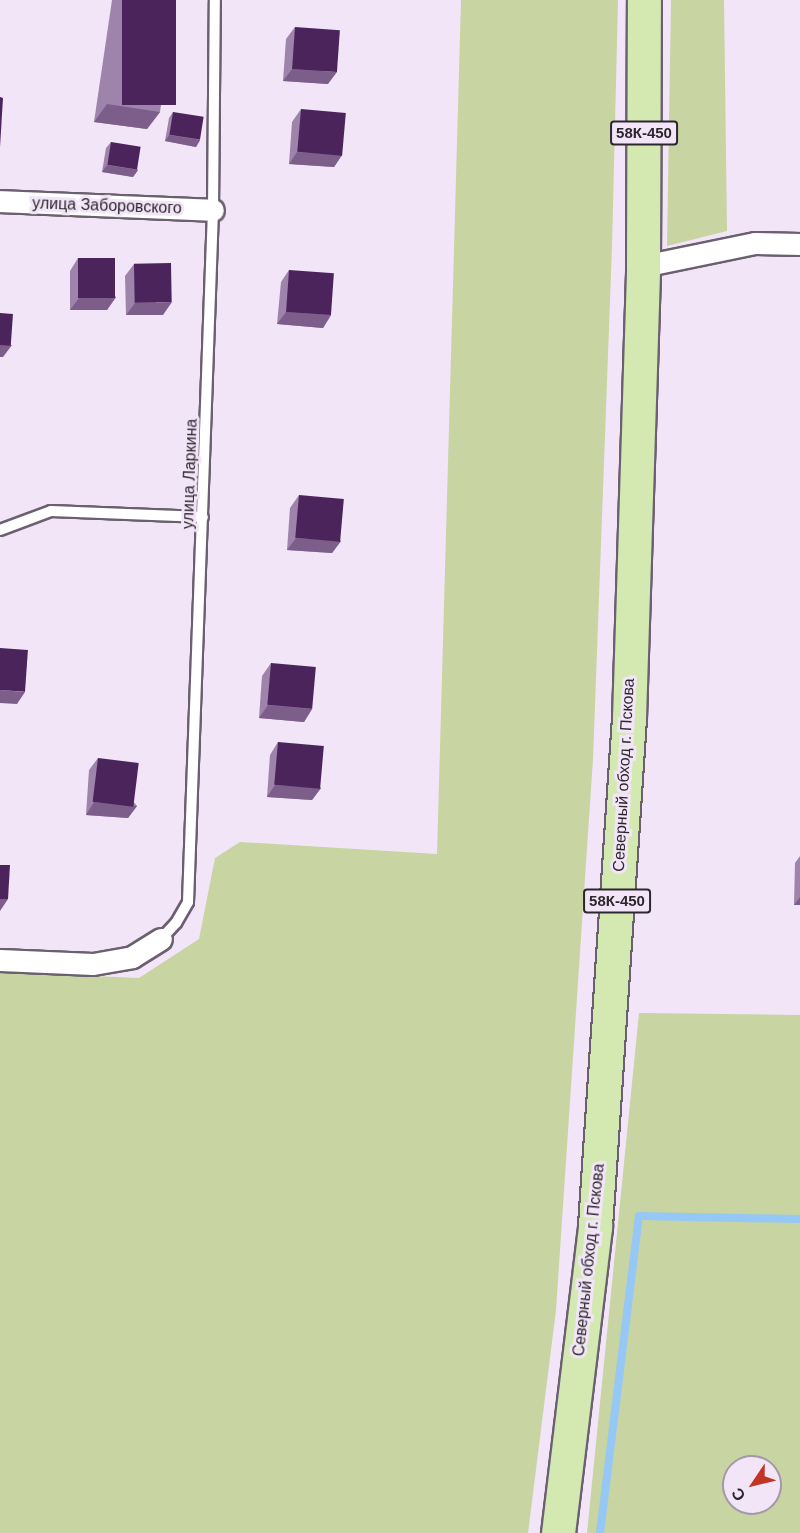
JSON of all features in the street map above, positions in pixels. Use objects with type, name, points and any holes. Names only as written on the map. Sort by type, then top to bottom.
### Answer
[{"type":"highway","name":"58К-450","points":[[643,266],[644,0]]},
{"type":"highway","name":"Северный обход г. Пскова","points":[[558,1533],[595,1226],[629,718],[643,266]]},
{"type":"street","name":"улица Заборовского","points":[[0,201],[213,210]]},
{"type":"street","points":[[643,266],[755,243],[800,244]]},
{"type":"street","points":[[0,960],[93,964],[132,957],[160,939]]},
{"type":"lane","name":"улица Ларкина","points":[[160,939],[176,923],[188,902],[213,210],[215,0]]},
{"type":"lane","points":[[0,530],[51,511],[203,517]]},
{"type":"green space","points":[[461,0],[618,0],[612,247],[593,759],[556,1310],[528,1533],[0,1533],[0,972],[139,978],[199,939],[215,858],[240,842],[437,854]]},
{"type":"green space","points":[[671,0],[724,0],[727,231],[667,246]]},
{"type":"green space","points":[[639,1013],[800,1015],[800,1533],[587,1533]]},
{"type":"building","points":[[122,0],[176,0],[176,105],[122,105]]},
{"type":"building","points":[[295,27],[340,30],[337,72],[292,69]]},
{"type":"building","points":[[0,97],[3,98],[0,147]]},
{"type":"building","points":[[301,109],[346,113],[342,156],[297,152]]},
{"type":"building","points":[[173,112],[204,117],[200,140],[169,135]]},
{"type":"building","points":[[111,142],[141,147],[137,169],[107,165]]},
{"type":"building","points":[[78,258],[115,258],[115,298],[78,298]]},
{"type":"building","points":[[171,263],[172,302],[135,303],[134,264]]},
{"type":"building","points":[[289,270],[334,273],[331,315],[286,312]]},
{"type":"building","points":[[0,313],[13,314],[11,346],[0,345]]},
{"type":"building","points":[[299,495],[344,499],[340,542],[295,538]]},
{"type":"building","points":[[0,648],[28,650],[25,692],[0,690]]},
{"type":"building","points":[[271,663],[316,667],[312,709],[267,705]]},
{"type":"building","points":[[278,742],[324,746],[320,789],[274,785]]},
{"type":"building","points":[[98,758],[139,763],[133,807],[93,802]]},
{"type":"building","points":[[0,865],[10,865],[8,899],[0,899]]},
{"type":"waterway","points":[[600,1533],[639,1216],[800,1219]]}]
